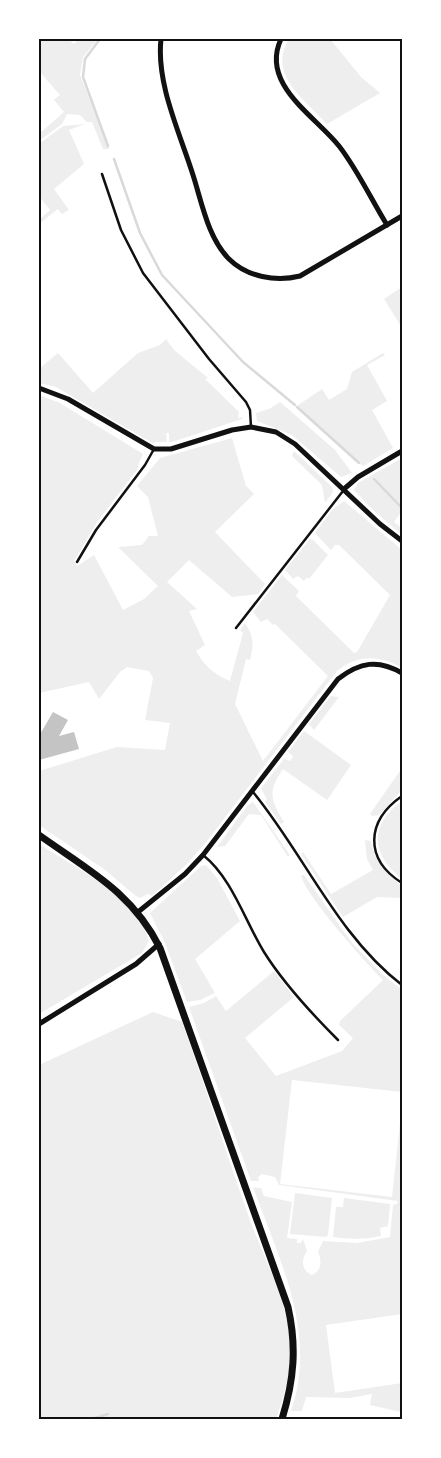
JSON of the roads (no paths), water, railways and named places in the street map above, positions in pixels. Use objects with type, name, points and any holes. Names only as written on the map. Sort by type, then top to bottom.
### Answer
[{"type":"street","points":[[160,39],[162,70],[172,110],[211,231],[222,250],[236,266],[270,278],[286,279],[300,276],[402,216]]},
{"type":"street","points":[[281,39],[275,59],[281,81],[339,147],[386,225]]},
{"type":"street","points":[[39,388],[68,399],[154,449],[172,449],[232,430],[251,427],[268,430],[286,437],[402,541]]},
{"type":"street","points":[[344,489],[358,477],[402,451]]},
{"type":"street","points":[[138,912],[172,885],[203,855],[338,679],[352,669],[366,663],[382,664],[402,673]]},
{"type":"street","points":[[39,835],[114,887],[138,912],[158,944],[288,1307],[295,1352],[289,1396],[282,1419]]},
{"type":"street","points":[[39,1024],[136,964],[158,944]]},
{"type":"lane","points":[[102,174],[124,239],[140,268],[205,354],[246,402],[250,410],[251,427]]},
{"type":"lane","points":[[77,562],[96,530],[145,465],[154,449]]},
{"type":"lane","points":[[236,628],[344,489]]},
{"type":"lane","points":[[252,790],[349,929],[378,964],[402,985]]},
{"type":"lane","points":[[402,796],[388,808],[379,821],[373,842],[380,862],[402,883]]},
{"type":"lane","points":[[203,855],[216,866],[268,958],[304,1004],[338,1040]]},
{"type":"waterway","points":[[100,39],[85,59],[83,77],[108,146]]},
{"type":"waterway","points":[[114,159],[140,233],[162,275],[243,362],[295,405]]},
{"type":"waterway","points":[[297,407],[359,463]]},
{"type":"waterway","points":[[374,479],[401,507]]},
{"type":"waterway","points":[[92,1419],[108,1414]]}]
